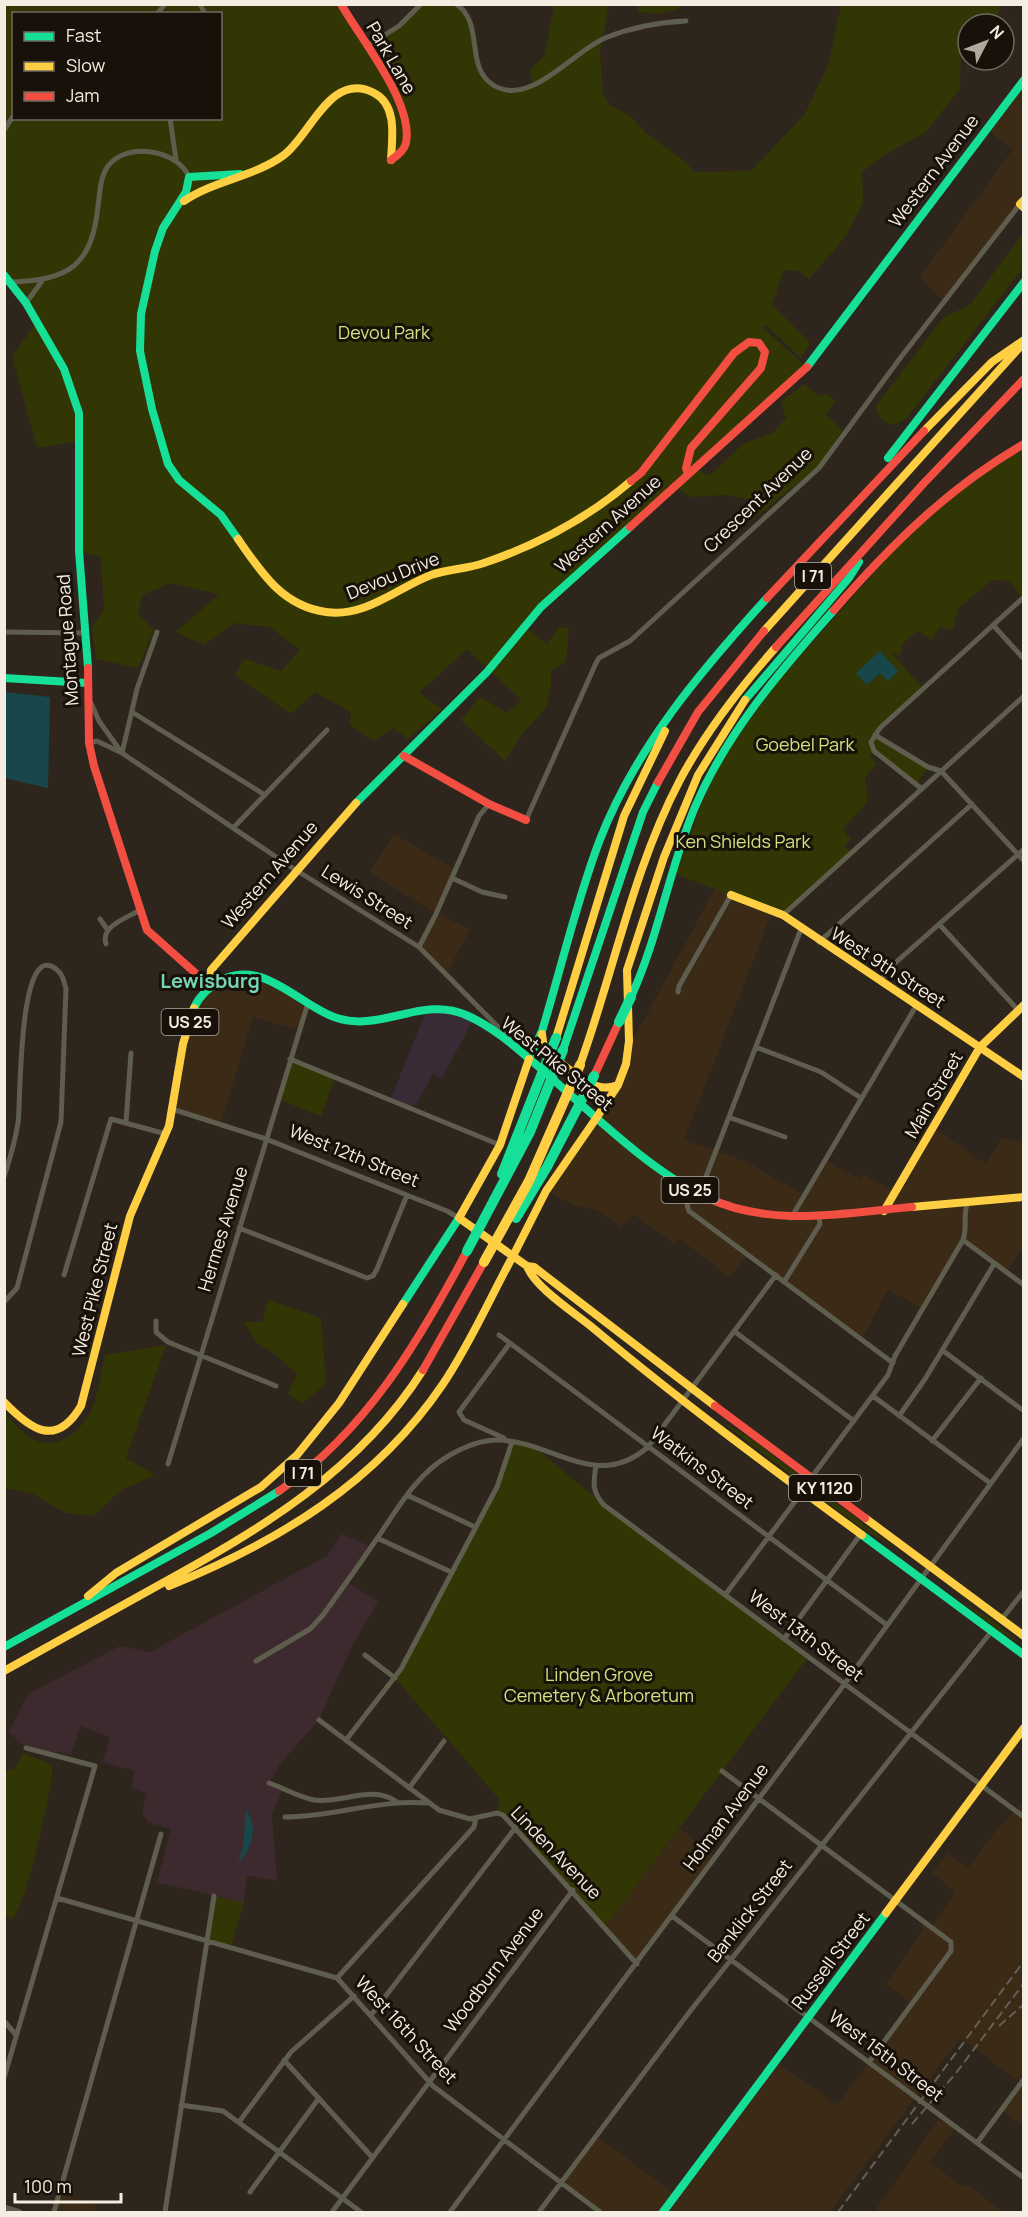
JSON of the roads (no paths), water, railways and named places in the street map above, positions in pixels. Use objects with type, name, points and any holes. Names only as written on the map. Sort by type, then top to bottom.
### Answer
[{"type":"main road","name":"Park Lane","points":[[341,4],[391,88],[405,123],[406,142],[400,154],[391,160]]},
{"type":"main road","name":"Western Avenue","points":[[210,986],[210,970],[296,870],[343,817],[487,672],[541,607],[806,368],[1023,80]]},
{"type":"main road","name":"Devou Drive","points":[[391,160],[391,121],[387,106],[377,94],[363,88],[352,89],[336,95],[324,105],[287,153],[256,170],[240,174],[196,193],[183,202],[167,221],[159,240],[139,323],[141,349],[161,448],[173,474],[210,503],[225,520],[256,568],[270,585],[294,602],[330,612],[366,609],[433,575],[498,557],[582,516],[641,473],[734,353],[749,342],[759,343],[764,350],[765,358],[761,368],[691,448],[686,468],[688,474]]},
{"type":"main road","name":"Devou Drive","points":[[183,202],[189,177],[240,174]]},
{"type":"main road","name":"Montague Road","points":[[8,279],[26,303],[70,381],[78,413],[79,550],[90,702],[89,743],[94,766],[149,933],[210,986]]},
{"type":"main road","points":[[851,506],[1023,282]]},
{"type":"main road","points":[[64,1615],[116,1573],[261,1487],[297,1455],[339,1403],[459,1218],[500,1144],[529,1059],[542,1031],[608,822],[648,745],[673,707],[698,676],[851,506],[992,362],[1023,342]]},
{"type":"main road","name":"I 71","points":[[4,1647],[244,1514],[316,1463],[352,1429],[391,1380],[432,1316],[530,1132],[563,1050],[636,832],[670,758],[712,692],[750,646],[1023,342]]},
{"type":"main road","name":"I 71","points":[[4,1671],[274,1521],[345,1464],[400,1403],[486,1263],[529,1181],[580,1065],[651,840],[680,780],[718,718],[742,686],[953,450],[1023,379]]},
{"type":"main road","points":[[124,1604],[215,1567],[290,1529],[331,1502],[380,1461],[410,1430],[443,1385],[546,1191],[618,1085],[628,1049],[625,993],[627,970],[653,895],[718,759],[768,685],[916,520],[973,474],[1023,444]]},
{"type":"main road","points":[[486,1263],[547,1167],[594,1076],[631,997],[665,896],[675,847],[693,783],[728,723],[752,690],[849,578],[875,536]]},
{"type":"main road","points":[[483,1223],[556,1038],[621,827],[647,763],[698,676]]},
{"type":"main road","points":[[4,678],[87,683]]},
{"type":"main road","points":[[404,756],[489,804],[526,820]]},
{"type":"main road","name":"West 9th Street","points":[[731,895],[783,915],[819,942],[1023,1077]]},
{"type":"main road","name":"West Pike Street","points":[[4,1402],[24,1424],[41,1431],[61,1430],[80,1413],[135,1203],[166,1134],[179,1061],[193,1014],[200,997],[210,986],[224,978],[253,975],[272,980],[331,1017],[358,1023],[427,1009],[456,1010],[518,1049],[671,1178],[696,1193],[746,1213],[791,1218],[1023,1197]]},
{"type":"main road","name":"Main Street","points":[[884,1211],[980,1047],[1021,1007]]},
{"type":"main road","points":[[542,1031],[544,1049],[596,1088],[609,1089],[618,1085]]},
{"type":"main road","name":"West 12th Street","points":[[459,1218],[513,1256]]},
{"type":"main road","name":"KY 1120","points":[[513,1256],[527,1266],[534,1267],[692,1389],[1023,1636]]},
{"type":"main road","name":"KY 1120","points":[[527,1266],[530,1274],[555,1297],[682,1402],[1023,1656]]},
{"type":"main road","name":"Russell Street","points":[[663,2212],[1023,1728]]},
{"type":"street","points":[[367,46],[399,26],[421,4]]},
{"type":"street","points":[[456,4],[470,20],[482,74],[492,84],[510,91],[532,86],[544,80],[587,48],[604,39],[642,27],[686,21]]},
{"type":"street","points":[[170,120],[176,160]]},
{"type":"street","points":[[8,279],[42,281],[64,273],[85,254],[96,227],[105,172],[115,159],[136,151],[176,160],[184,166],[189,177]]},
{"type":"street","name":"Crescent Avenue","points":[[526,820],[599,658],[630,641],[814,475],[901,357],[1022,204]]},
{"type":"street","points":[[26,303],[42,281]]},
{"type":"street","points":[[922,789],[874,751],[871,742],[875,735],[1023,597]]},
{"type":"street","points":[[993,625],[1023,660]]},
{"type":"street","points":[[4,632],[86,633]]},
{"type":"street","points":[[122,753],[137,689],[157,632]]},
{"type":"street","points":[[783,915],[1023,696]]},
{"type":"street","name":"Lewis Street","points":[[90,702],[99,721],[122,753]]},
{"type":"street","points":[[132,712],[265,795]]},
{"type":"street","points":[[234,827],[327,730]]},
{"type":"street","points":[[875,735],[928,767],[941,771],[1023,861]]},
{"type":"street","name":"Lewis Street","points":[[89,743],[96,741],[122,753],[296,870],[419,947],[518,1049]]},
{"type":"street","points":[[419,947],[479,816],[489,804]]},
{"type":"street","points":[[819,942],[972,804]]},
{"type":"street","points":[[880,981],[939,924],[1023,849]]},
{"type":"street","points":[[452,878],[482,892],[506,897]]},
{"type":"street","points":[[678,992],[679,986],[731,895]]},
{"type":"street","points":[[106,944],[107,929],[140,910]]},
{"type":"street","points":[[100,919],[107,929]]},
{"type":"street","points":[[939,924],[1021,1007]]},
{"type":"street","points":[[801,929],[731,1118],[696,1193],[687,1205],[689,1211],[892,1362]]},
{"type":"street","points":[[4,1177],[18,1122],[25,1003],[41,967],[55,968],[64,978],[66,989],[61,1122],[17,1287],[4,1302]]},
{"type":"street","name":"Hermes Avenue","points":[[168,1464],[308,1003]]},
{"type":"street","points":[[791,1218],[916,1006]]},
{"type":"street","points":[[756,1047],[821,1072],[861,1098]]},
{"type":"street","points":[[126,1122],[131,1053]]},
{"type":"street","points":[[290,1059],[500,1144]]},
{"type":"street","name":"West 12th Street","points":[[172,1109],[266,1139],[459,1218]]},
{"type":"street","points":[[731,1118],[785,1137]]},
{"type":"street","points":[[64,1275],[111,1119],[166,1134]]},
{"type":"street","points":[[239,1228],[366,1278],[373,1276],[377,1269],[407,1195]]},
{"type":"street","points":[[811,1478],[888,1375],[892,1362],[963,1240],[964,1210],[968,1202]]},
{"type":"street","points":[[784,1282],[820,1224],[819,1216]]},
{"type":"street","points":[[963,1240],[1023,1285]]},
{"type":"street","points":[[899,1416],[994,1264]]},
{"type":"street","points":[[255,1661],[316,1622],[407,1495],[439,1461],[461,1449],[489,1440],[533,1446],[572,1461],[596,1466],[608,1466],[632,1459],[648,1447],[776,1275]]},
{"type":"street","points":[[156,1321],[155,1327],[159,1337],[276,1386]]},
{"type":"street","points":[[734,1331],[855,1421]]},
{"type":"street","name":"Watkins Street","points":[[499,1335],[887,1625]]},
{"type":"street","points":[[510,1343],[459,1412],[464,1420],[514,1442]]},
{"type":"street","points":[[942,1350],[1023,1411]]},
{"type":"street","points":[[932,1441],[981,1378]]},
{"type":"street","points":[[873,1396],[990,1484]]},
{"type":"street","name":"Holman Avenue","points":[[450,2212],[637,1964],[1023,1438]]},
{"type":"street","points":[[346,1740],[395,1678],[497,1487],[514,1442]]},
{"type":"street","name":"West 13th Street","points":[[596,1466],[593,1485],[598,1498],[604,1505],[1023,1817]]},
{"type":"street","points":[[725,1595],[802,1492]]},
{"type":"street","points":[[407,1495],[475,1527]]},
{"type":"street","points":[[784,1639],[860,1535]]},
{"type":"street","points":[[377,1538],[451,1572]]},
{"type":"street","points":[[1001,1620],[1023,1591]]},
{"type":"street","name":"Banklick Street","points":[[539,2212],[731,1960],[991,1632]]},
{"type":"street","points":[[365,1655],[395,1678]]},
{"type":"street","name":"Linden Avenue","points":[[319,1720],[439,1810],[476,1818],[503,1815],[573,1890],[637,1964]]},
{"type":"street","points":[[409,1788],[444,1741]]},
{"type":"street","points":[[4,2078],[95,1766],[26,1748]]},
{"type":"street","points":[[722,1771],[952,1946],[951,1951],[869,2062]]},
{"type":"street","points":[[269,1783],[311,1799],[372,1795],[391,1798],[397,1803]]},
{"type":"street","points":[[285,1818],[397,1803],[430,1803]]},
{"type":"street","points":[[337,1977],[474,1827],[476,1818]]},
{"type":"street","points":[[371,2015],[516,1827]]},
{"type":"street","points":[[54,2212],[139,1921],[161,1834]]},
{"type":"street","name":"Woodburn Avenue","points":[[332,2212],[573,1890]]},
{"type":"street","points":[[165,2212],[214,1896]]},
{"type":"street","name":"West 16th Street","points":[[57,1898],[337,1977],[429,2081],[600,2212]]},
{"type":"street","name":"West 15th Street","points":[[672,1916],[1023,2178]]},
{"type":"street","points":[[239,2122],[284,2060],[354,1996]]},
{"type":"street","points":[[4,2021],[16,2035]]},
{"type":"street","points":[[284,2060],[372,2157]]},
{"type":"street","points":[[977,2143],[1023,2079]]},
{"type":"street","points":[[250,2192],[319,2098]]},
{"type":"street","points":[[181,2105],[216,2109],[239,2122],[361,2212]]},
{"type":"street","points":[[4,2207],[20,2212]]},
{"type":"water","points":[[880,651],[898,671],[888,681],[880,673],[867,685],[856,673]]},
{"type":"water","points":[[5,692],[50,697],[48,788],[5,778]]},
{"type":"water","points":[[246,1810],[252,1823],[252,1837],[247,1851],[238,1864],[243,1847]]},
{"type":"railway","points":[[838,2212],[1024,1961]]},
{"type":"railway","points":[[912,2124],[956,2073],[1024,1983]]},
{"type":"railway","points":[[999,2026],[1024,2004]]},
{"type":"district","name":"Lewisburg","points":[[210,981]]},
{"type":"park label","name":"Devou Park","points":[[384,333]]},
{"type":"park label","name":"Goebel Park","points":[[805,745]]},
{"type":"park label","name":"Ken Shields Park","points":[[743,842]]},
{"type":"park label","name":"Linden Grove Cemetery & Arboretum","points":[[599,1685]]}]
